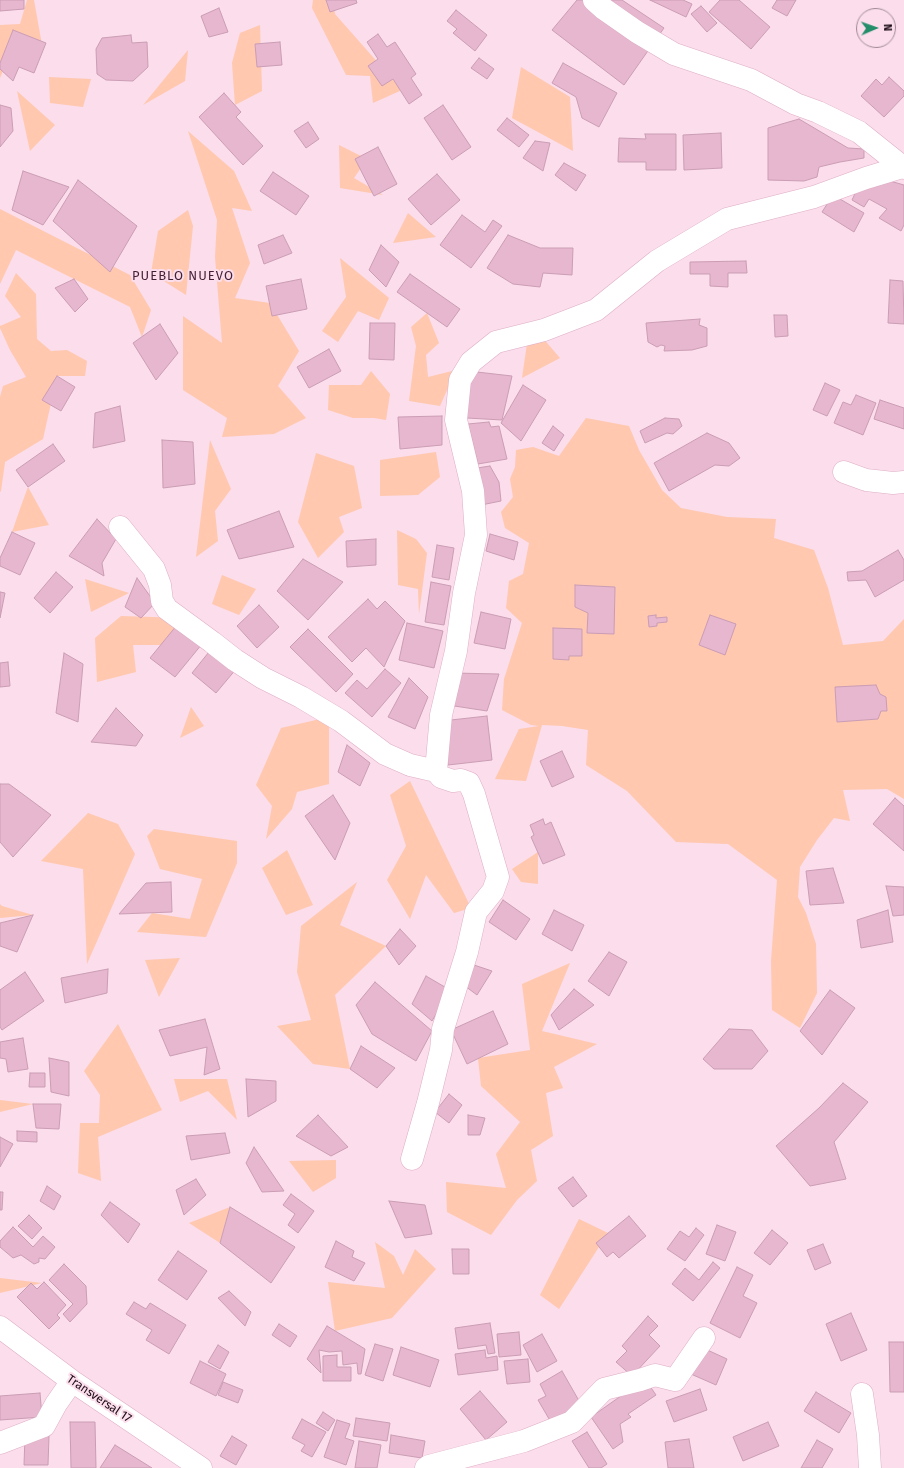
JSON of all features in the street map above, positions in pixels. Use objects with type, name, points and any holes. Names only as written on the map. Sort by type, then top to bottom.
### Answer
[{"type":"street","points":[[594,0],[604,9],[637,32],[674,54],[751,80],[796,104],[818,112],[859,132],[903,168]]},
{"type":"street","points":[[436,771],[441,715],[456,651],[464,593],[476,535],[473,491],[456,420],[460,380],[471,362],[496,342],[544,330],[596,310],[657,261],[727,219],[814,197],[866,178],[903,168]]},
{"type":"street","points":[[844,472],[866,480],[893,483],[904,482]]},
{"type":"street","points":[[120,527],[154,569],[160,586],[162,601],[167,609],[235,660],[263,678],[301,697],[341,721],[385,754],[410,765],[436,771],[441,777],[453,781],[461,780],[469,783],[474,794],[498,877],[493,891],[476,912],[467,952],[443,1030],[441,1050],[430,1096],[412,1159]]},
{"type":"street","name":"Transversal 17","points":[[0,1326],[72,1381],[201,1468]]},
{"type":"street","points":[[426,1468],[524,1441],[572,1422],[604,1389],[640,1380],[655,1374],[676,1380],[704,1338]]},
{"type":"street","points":[[0,1443],[44,1426],[56,1404],[72,1381]]},
{"type":"street","points":[[862,1394],[868,1435],[870,1468]]},
{"type":"shaded area","points":[[27,0],[34,0],[42,45],[13,46],[0,78],[0,25],[20,24]]},
{"type":"shaded area","points":[[313,0],[333,0],[335,14],[402,90],[373,103],[370,76],[346,75],[312,8]]},
{"type":"shaded area","points":[[260,25],[262,91],[235,105],[232,63],[240,33]]},
{"type":"shaded area","points":[[188,50],[185,81],[143,105]]},
{"type":"shaded area","points":[[521,67],[570,97],[573,151],[512,118]]},
{"type":"shaded area","points":[[49,77],[91,79],[83,107],[50,103]]},
{"type":"shaded area","points":[[17,91],[55,125],[30,151]]},
{"type":"shaded area","points":[[188,131],[234,171],[252,211],[232,208],[250,263],[235,298],[270,303],[299,351],[278,386],[306,418],[274,434],[222,437],[227,418],[183,390],[183,316],[222,343],[215,257],[217,220]]},
{"type":"shaded area","points":[[339,145],[367,159],[354,178],[383,195],[340,188]]},
{"type":"shaded area","points":[[0,209],[130,275],[151,310],[142,337],[130,307],[16,250],[0,284]]},
{"type":"shaded area","points":[[188,210],[193,226],[186,295],[151,273],[158,231]]},
{"type":"shaded area","points":[[408,213],[436,237],[393,243]]},
{"type":"shaded area","points":[[340,258],[389,298],[379,320],[358,311],[338,342],[322,331],[346,297]]},
{"type":"shaded area","points":[[16,273],[36,294],[37,339],[51,351],[67,350],[87,361],[85,376],[57,376],[43,439],[5,462],[0,492],[0,397],[3,386],[26,377],[10,350],[0,328],[0,326],[21,317],[5,296]]},
{"type":"shaded area","points":[[427,313],[439,343],[426,355],[428,377],[456,370],[440,406],[409,401],[416,346],[411,327]]},
{"type":"shaded area","points":[[530,323],[560,358],[522,378]]},
{"type":"shaded area","points":[[371,371],[390,394],[386,420],[374,418],[353,418],[328,410],[329,385],[361,385]]},
{"type":"shaded area","points":[[586,418],[629,426],[639,450],[662,490],[681,508],[727,517],[776,519],[774,538],[814,550],[828,588],[843,645],[883,641],[904,619],[904,799],[887,789],[843,790],[850,821],[834,818],[817,840],[800,867],[798,897],[806,913],[816,944],[817,993],[800,1028],[772,1010],[771,961],[777,880],[728,844],[676,842],[627,791],[586,765],[588,730],[542,725],[526,781],[495,779],[519,729],[539,726],[531,725],[502,710],[504,679],[522,623],[506,608],[509,581],[523,574],[529,543],[505,528],[501,512],[513,497],[510,479],[515,467],[516,450],[533,447],[559,456]]},
{"type":"shaded area","points":[[210,440],[231,489],[215,511],[218,541],[196,557]]},
{"type":"shaded area","points":[[436,452],[440,477],[418,495],[380,496],[380,460]]},
{"type":"shaded area","points":[[316,453],[354,466],[362,508],[339,517],[344,532],[318,558],[298,522]]},
{"type":"shaded area","points":[[28,487],[49,525],[12,532],[21,506]]},
{"type":"shaded area","points":[[397,530],[416,539],[427,553],[419,614],[418,589],[398,585]]},
{"type":"shaded area","points":[[222,575],[256,589],[239,615],[212,604]]},
{"type":"shaded area","points":[[85,579],[129,593],[91,612]]},
{"type":"shaded area","points":[[121,616],[184,618],[170,645],[133,645],[136,672],[97,682],[95,638]]},
{"type":"shaded area","points":[[191,707],[204,726],[180,738]]},
{"type":"shaded area","points":[[329,717],[329,784],[297,792],[292,809],[266,839],[272,806],[256,785],[281,728]]},
{"type":"shaded area","points":[[410,781],[471,908],[454,913],[426,875],[410,919],[387,880],[406,846],[390,795]]},
{"type":"shaded area","points":[[88,813],[118,824],[135,854],[87,964],[83,869],[41,861]]},
{"type":"shaded area","points":[[154,829],[237,841],[237,863],[206,937],[137,932],[152,913],[190,919],[202,879],[160,869],[147,836]]},
{"type":"shaded area","points":[[287,850],[313,905],[286,915],[262,868]]},
{"type":"shaded area","points":[[538,852],[538,884],[521,882],[512,869]]},
{"type":"shaded area","points":[[357,882],[340,925],[386,946],[335,995],[350,1069],[313,1064],[277,1026],[311,1020],[297,972],[301,926]]},
{"type":"shaded area","points":[[0,904],[2,906],[33,915],[0,918]]},
{"type":"shaded area","points":[[180,958],[159,997],[145,960]]},
{"type":"shaded area","points":[[570,963],[542,1031],[597,1044],[554,1067],[563,1088],[546,1093],[553,1136],[531,1150],[537,1181],[517,1200],[491,1235],[447,1212],[446,1182],[506,1188],[496,1154],[520,1122],[481,1086],[478,1058],[530,1050],[522,984]]},
{"type":"shaded area","points":[[118,1024],[162,1110],[98,1137],[101,1181],[78,1173],[80,1123],[99,1123],[100,1095],[84,1071]]},
{"type":"shaded area","points":[[174,1079],[227,1079],[237,1120],[208,1091],[180,1102]]},
{"type":"shaded area","points":[[0,1100],[33,1104],[0,1112]]},
{"type":"shaded area","points":[[336,1160],[336,1178],[313,1192],[289,1161]]},
{"type":"shaded area","points":[[230,1207],[220,1243],[189,1223]]},
{"type":"shaded area","points":[[579,1219],[608,1233],[559,1309],[540,1295]]},
{"type":"shaded area","points":[[375,1242],[394,1256],[403,1275],[415,1249],[436,1269],[392,1318],[335,1331],[328,1282],[385,1288]]},
{"type":"shaded area","points":[[0,1278],[42,1283],[0,1293]]},
{"type":"building","points":[[0,0],[24,0],[24,9],[0,11]]},
{"type":"building","points":[[326,0],[356,0],[357,3],[330,12]]},
{"type":"building","points":[[577,0],[622,0],[664,28],[624,85],[552,30]]},
{"type":"building","points":[[650,0],[683,0],[692,4],[686,17]]},
{"type":"building","points":[[720,0],[739,0],[770,27],[751,49],[709,12]]},
{"type":"building","points":[[777,0],[796,0],[787,16],[772,8]]},
{"type":"building","points":[[701,6],[717,23],[707,32],[691,14]]},
{"type":"building","points":[[219,8],[228,32],[209,37],[201,16]]},
{"type":"building","points":[[456,10],[487,35],[475,51],[453,33],[457,29],[447,21]]},
{"type":"building","points":[[13,30],[46,43],[34,73],[19,67],[13,81],[0,69],[0,63]]},
{"type":"building","points":[[378,34],[387,47],[395,42],[416,74],[411,78],[422,95],[409,104],[393,79],[382,86],[368,66],[378,59],[367,42]]},
{"type":"building","points":[[131,35],[132,43],[147,42],[148,67],[133,81],[106,80],[97,74],[96,49],[102,38]]},
{"type":"building","points":[[280,42],[282,65],[257,67],[255,44]]},
{"type":"building","points":[[479,58],[494,69],[487,79],[471,68]]},
{"type":"building","points":[[563,63],[617,93],[599,127],[582,118],[576,97],[552,83]]},
{"type":"building","points":[[889,77],[904,91],[904,96],[884,117],[861,96],[876,79],[882,85]]},
{"type":"building","points":[[224,93],[241,112],[236,117],[263,146],[243,165],[199,117]]},
{"type":"building","points":[[0,105],[11,108],[13,131],[0,147]]},
{"type":"building","points":[[443,105],[471,147],[452,160],[424,118]]},
{"type":"building","points":[[507,118],[529,135],[519,147],[497,130]]},
{"type":"building","points":[[799,119],[848,148],[864,149],[864,158],[819,167],[817,177],[804,181],[768,180],[768,128]]},
{"type":"building","points":[[308,122],[319,139],[306,148],[294,131]]},
{"type":"building","points":[[721,133],[722,168],[684,170],[683,135]]},
{"type":"building","points":[[645,134],[676,134],[676,170],[646,170],[646,162],[618,162],[619,138],[646,139]]},
{"type":"building","points":[[535,141],[550,143],[543,171],[523,158]]},
{"type":"building","points":[[378,147],[397,184],[374,196],[355,159]]},
{"type":"building","points":[[564,163],[586,175],[576,191],[555,175]]},
{"type":"building","points":[[23,171],[69,187],[43,225],[12,210]]},
{"type":"building","points":[[273,172],[309,196],[296,215],[260,191]]},
{"type":"building","points":[[437,174],[460,200],[431,225],[408,199]]},
{"type":"building","points":[[78,180],[137,226],[110,272],[53,221]]},
{"type":"building","points":[[890,181],[904,185],[904,225],[901,231],[879,218],[887,209],[869,199],[864,207],[852,200],[860,183]]},
{"type":"building","points":[[833,195],[864,213],[854,232],[822,212]]},
{"type":"building","points":[[462,215],[485,232],[493,220],[502,226],[471,268],[440,245]]},
{"type":"building","points":[[283,235],[292,253],[264,264],[258,245]]},
{"type":"building","points":[[508,235],[540,248],[573,248],[572,275],[543,273],[540,287],[513,284],[487,268]]},
{"type":"building","points":[[381,245],[399,262],[386,287],[369,270]]},
{"type":"building","points":[[746,261],[747,273],[728,273],[728,287],[710,286],[710,274],[690,274],[690,262]]},
{"type":"building","points":[[410,274],[460,309],[447,327],[397,292]]},
{"type":"building","points":[[74,279],[88,299],[75,312],[55,288]]},
{"type":"building","points":[[301,279],[307,309],[272,316],[266,286]]},
{"type":"building","points":[[890,280],[903,281],[904,324],[888,323]]},
{"type":"building","points":[[774,315],[787,315],[788,336],[775,337]]},
{"type":"building","points":[[700,319],[699,325],[707,328],[707,346],[692,350],[664,351],[665,346],[661,345],[657,347],[648,342],[646,323]]},
{"type":"building","points":[[370,323],[395,323],[394,360],[369,359]]},
{"type":"building","points":[[160,324],[178,353],[156,380],[133,343]]},
{"type":"building","points":[[329,349],[341,371],[309,388],[297,367]]},
{"type":"building","points":[[468,371],[512,376],[502,420],[467,418]]},
{"type":"building","points":[[57,376],[75,387],[61,411],[42,400]]},
{"type":"building","points":[[825,383],[840,390],[827,416],[813,410]]},
{"type":"building","points":[[523,385],[546,400],[521,441],[501,423]]},
{"type":"building","points":[[856,395],[876,403],[863,435],[834,423],[843,402],[851,405]]},
{"type":"building","points":[[880,400],[904,408],[904,429],[874,419]]},
{"type":"building","points":[[120,406],[125,441],[93,448],[95,413]]},
{"type":"building","points":[[442,416],[442,445],[400,449],[398,417]]},
{"type":"building","points":[[665,418],[679,419],[682,426],[673,434],[667,433],[645,443],[640,431]]},
{"type":"building","points":[[489,422],[491,427],[499,426],[507,459],[478,464],[468,424]]},
{"type":"building","points":[[553,426],[564,435],[554,451],[542,443]]},
{"type":"building","points":[[707,433],[729,443],[740,458],[729,466],[715,465],[669,491],[654,463]]},
{"type":"building","points":[[162,440],[193,442],[195,484],[163,488]]},
{"type":"building","points":[[53,444],[65,461],[28,487],[16,470]]},
{"type":"building","points":[[490,466],[499,482],[501,501],[481,505],[477,468]]},
{"type":"building","points":[[279,511],[294,547],[239,559],[227,530]]},
{"type":"building","points":[[97,519],[116,539],[102,563],[104,576],[69,556]]},
{"type":"building","points":[[12,532],[35,543],[20,575],[0,566],[0,558]]},
{"type":"building","points":[[490,534],[518,542],[514,560],[486,551]]},
{"type":"building","points":[[376,539],[376,565],[347,567],[346,541]]},
{"type":"building","points":[[437,545],[454,548],[449,580],[432,577]]},
{"type":"building","points":[[898,550],[904,560],[904,580],[875,597],[866,580],[848,581],[847,572],[862,571]]},
{"type":"building","points":[[303,559],[343,582],[308,620],[277,591]]},
{"type":"building","points":[[56,572],[73,587],[50,613],[34,598]]},
{"type":"building","points":[[137,578],[155,603],[141,618],[125,607]]},
{"type":"building","points":[[431,582],[451,586],[444,625],[425,622]]},
{"type":"building","points":[[575,585],[615,587],[614,634],[587,633],[588,613],[575,607]]},
{"type":"building","points":[[0,592],[5,593],[0,618]]},
{"type":"building","points":[[368,599],[377,609],[385,601],[405,621],[384,667],[366,648],[352,662],[328,637]]},
{"type":"building","points":[[259,605],[279,627],[257,648],[237,626]]},
{"type":"building","points":[[481,612],[511,619],[505,649],[474,643]]},
{"type":"building","points":[[656,615],[656,618],[667,617],[667,622],[657,623],[657,626],[649,627],[648,616]]},
{"type":"building","points":[[710,615],[736,624],[725,655],[699,645]]},
{"type":"building","points":[[407,623],[443,631],[434,668],[399,660]]},
{"type":"building","points":[[177,625],[202,644],[175,677],[150,658]]},
{"type":"building","points":[[553,628],[582,629],[582,656],[569,656],[569,660],[553,659]]},
{"type":"building","points":[[308,629],[353,674],[336,692],[290,647]]},
{"type":"building","points":[[213,647],[237,668],[216,693],[192,673]]},
{"type":"building","points":[[64,653],[83,664],[78,722],[56,713]]},
{"type":"building","points":[[8,662],[10,686],[0,687],[0,663]]},
{"type":"building","points":[[385,669],[401,683],[372,717],[345,693],[357,680],[367,689]]},
{"type":"building","points":[[453,673],[499,674],[487,711],[448,705]]},
{"type":"building","points":[[409,678],[428,697],[415,729],[388,717]]},
{"type":"building","points":[[876,685],[880,694],[886,697],[887,711],[881,711],[878,719],[837,722],[835,687]]},
{"type":"building","points":[[116,708],[143,735],[136,746],[91,742]]},
{"type":"building","points":[[487,716],[492,760],[448,765],[442,721]]},
{"type":"building","points":[[347,745],[370,763],[360,786],[338,772]]},
{"type":"building","points":[[562,751],[574,777],[552,787],[540,761]]},
{"type":"building","points":[[0,784],[9,784],[51,815],[13,857],[0,842]]},
{"type":"building","points":[[333,795],[350,823],[335,860],[305,816]]},
{"type":"building","points":[[895,798],[904,806],[904,851],[873,824]]},
{"type":"building","points":[[543,819],[545,825],[551,822],[565,855],[543,864],[531,837],[534,835],[530,825]]},
{"type":"building","points":[[833,868],[844,903],[810,905],[806,871]]},
{"type":"building","points":[[171,882],[172,912],[119,914],[146,883]]},
{"type":"building","points":[[886,886],[904,887],[904,915],[893,916]]},
{"type":"building","points":[[503,900],[530,919],[516,940],[489,922]]},
{"type":"building","points":[[554,910],[584,925],[572,951],[542,934]]},
{"type":"building","points":[[888,910],[893,942],[861,948],[857,920]]},
{"type":"building","points":[[33,915],[17,952],[0,946],[0,923]]},
{"type":"building","points":[[400,929],[416,946],[399,965],[386,946]]},
{"type":"building","points":[[609,952],[627,962],[609,996],[588,981]]},
{"type":"building","points":[[468,963],[492,971],[477,995],[465,986]]},
{"type":"building","points":[[108,969],[107,993],[65,1003],[61,978]]},
{"type":"building","points":[[25,972],[44,1001],[2,1030],[0,1027],[0,990]]},
{"type":"building","points":[[426,976],[450,990],[432,1021],[412,1004]]},
{"type":"building","points":[[375,982],[432,1031],[416,1061],[372,1034],[356,1005]]},
{"type":"building","points":[[574,989],[594,1005],[559,1030],[551,1015]]},
{"type":"building","points":[[830,990],[855,1008],[822,1055],[800,1031]]},
{"type":"building","points":[[493,1011],[508,1044],[467,1064],[451,1030]]},
{"type":"building","points":[[205,1019],[220,1069],[204,1075],[207,1047],[170,1056],[159,1030]]},
{"type":"building","points":[[729,1029],[752,1030],[768,1051],[752,1069],[714,1069],[703,1059]]},
{"type":"building","points":[[23,1038],[28,1069],[8,1072],[6,1059],[0,1058],[0,1042]]},
{"type":"building","points":[[361,1046],[395,1068],[377,1088],[350,1069]]},
{"type":"building","points":[[49,1058],[69,1062],[69,1096],[51,1092]]},
{"type":"building","points":[[30,1073],[45,1073],[45,1087],[29,1087]]},
{"type":"building","points":[[246,1079],[276,1081],[276,1101],[248,1117]]},
{"type":"building","points":[[843,1083],[868,1102],[834,1142],[846,1179],[810,1186],[776,1146],[819,1108]]},
{"type":"building","points":[[449,1094],[462,1105],[449,1123],[435,1112]]},
{"type":"building","points":[[33,1104],[61,1104],[59,1129],[36,1128]]},
{"type":"building","points":[[318,1115],[348,1147],[331,1156],[296,1136]]},
{"type":"building","points":[[468,1115],[485,1118],[480,1135],[468,1135]]},
{"type":"building","points":[[17,1131],[37,1132],[37,1142],[17,1141]]},
{"type":"building","points":[[225,1133],[230,1153],[191,1160],[186,1136]]},
{"type":"building","points":[[0,1137],[13,1144],[0,1167]]},
{"type":"building","points":[[254,1147],[284,1191],[262,1192],[246,1163]]},
{"type":"building","points":[[573,1177],[587,1196],[573,1207],[558,1188]]},
{"type":"building","points":[[196,1179],[206,1195],[184,1215],[176,1190]]},
{"type":"building","points":[[47,1186],[61,1196],[54,1210],[40,1201]]},
{"type":"building","points":[[0,1192],[3,1192],[2,1210],[0,1210]]},
{"type":"building","points":[[291,1194],[314,1211],[298,1233],[288,1225],[295,1214],[283,1205]]},
{"type":"building","points":[[389,1201],[425,1205],[432,1234],[405,1238]]},
{"type":"building","points":[[110,1202],[140,1224],[128,1243],[101,1215]]},
{"type":"building","points":[[230,1207],[295,1247],[271,1283],[220,1243]]},
{"type":"building","points":[[29,1215],[42,1228],[32,1239],[18,1226]]},
{"type":"building","points":[[629,1216],[646,1236],[619,1258],[613,1252],[607,1257],[596,1243]]},
{"type":"building","points":[[717,1225],[736,1232],[725,1261],[706,1254]]},
{"type":"building","points":[[13,1227],[33,1247],[43,1236],[55,1247],[45,1259],[39,1258],[39,1262],[34,1264],[21,1255],[13,1258],[0,1247],[0,1241]]},
{"type":"building","points":[[696,1228],[704,1235],[685,1261],[667,1249],[680,1231],[689,1237]]},
{"type":"building","points":[[772,1230],[788,1243],[770,1265],[754,1253]]},
{"type":"building","points":[[336,1241],[354,1251],[352,1257],[365,1263],[354,1281],[325,1267]]},
{"type":"building","points":[[823,1244],[831,1263],[815,1270],[807,1250]]},
{"type":"building","points":[[452,1249],[469,1249],[469,1274],[453,1274]]},
{"type":"building","points":[[178,1251],[207,1271],[187,1300],[158,1280]]},
{"type":"building","points":[[713,1262],[720,1268],[693,1301],[672,1284],[685,1268],[699,1280]]},
{"type":"building","points":[[64,1264],[86,1286],[87,1304],[70,1322],[63,1314],[73,1304],[49,1280]]},
{"type":"building","points":[[737,1267],[753,1275],[743,1296],[757,1303],[740,1338],[710,1323]]},
{"type":"building","points":[[44,1282],[66,1305],[57,1315],[60,1318],[49,1329],[17,1297],[31,1283],[37,1289]]},
{"type":"building","points":[[229,1291],[251,1312],[245,1326],[218,1298]]},
{"type":"building","points":[[134,1302],[146,1309],[150,1303],[186,1325],[169,1354],[146,1340],[152,1330],[126,1314]]},
{"type":"building","points":[[851,1313],[867,1350],[841,1361],[826,1324]]},
{"type":"building","points":[[648,1316],[658,1326],[649,1335],[660,1346],[632,1376],[616,1362],[627,1351],[622,1346]]},
{"type":"building","points":[[490,1323],[495,1353],[488,1354],[486,1345],[458,1349],[455,1328]]},
{"type":"building","points":[[279,1324],[297,1336],[290,1347],[272,1335]]},
{"type":"building","points":[[327,1326],[365,1349],[361,1374],[358,1374],[357,1363],[343,1365],[342,1351],[329,1352],[319,1350],[321,1373],[307,1359]]},
{"type":"building","points":[[519,1332],[521,1355],[499,1357],[497,1334]]},
{"type":"building","points":[[542,1334],[557,1361],[537,1372],[523,1345]]},
{"type":"building","points":[[889,1342],[904,1342],[904,1392],[890,1392]]},
{"type":"building","points":[[375,1344],[393,1349],[383,1381],[365,1375]]},
{"type":"building","points":[[218,1345],[229,1352],[220,1369],[208,1362]]},
{"type":"building","points":[[401,1347],[439,1360],[430,1387],[393,1375]]},
{"type":"building","points":[[703,1348],[727,1359],[716,1385],[684,1371]]},
{"type":"building","points":[[485,1350],[486,1358],[497,1356],[498,1370],[458,1375],[455,1354]]},
{"type":"building","points":[[337,1355],[337,1367],[351,1367],[351,1381],[323,1381],[323,1356]]},
{"type":"building","points":[[528,1359],[530,1382],[507,1384],[504,1361]]},
{"type":"building","points":[[200,1361],[226,1374],[216,1396],[190,1383]]},
{"type":"building","points":[[562,1371],[582,1406],[552,1424],[538,1400],[546,1396],[540,1384]]},
{"type":"building","points":[[645,1379],[656,1395],[628,1414],[631,1417],[620,1424],[623,1442],[613,1449],[591,1417]]},
{"type":"building","points":[[223,1382],[243,1390],[238,1403],[218,1395]]},
{"type":"building","points":[[700,1389],[707,1410],[674,1422],[666,1401]]},
{"type":"building","points":[[480,1391],[507,1422],[486,1440],[460,1409]]},
{"type":"building","points":[[816,1392],[851,1413],[839,1433],[804,1411]]},
{"type":"building","points":[[40,1393],[42,1417],[0,1420],[0,1396]]},
{"type":"building","points":[[323,1412],[335,1420],[328,1431],[316,1423]]},
{"type":"building","points":[[356,1418],[390,1423],[387,1441],[353,1436]]},
{"type":"building","points":[[302,1419],[326,1432],[312,1457],[301,1451],[305,1445],[292,1438]]},
{"type":"building","points":[[337,1420],[350,1424],[345,1438],[354,1441],[346,1465],[324,1457]]},
{"type":"building","points":[[70,1422],[95,1422],[96,1468],[71,1468]]},
{"type":"building","points":[[768,1422],[779,1446],[743,1461],[733,1437]]},
{"type":"building","points":[[587,1432],[607,1464],[601,1468],[589,1468],[572,1441]]},
{"type":"building","points":[[391,1435],[425,1441],[422,1458],[389,1453]]},
{"type":"building","points":[[25,1436],[49,1436],[48,1465],[24,1465]]},
{"type":"building","points":[[232,1436],[247,1445],[236,1465],[220,1456]]},
{"type":"building","points":[[689,1439],[694,1468],[668,1468],[665,1442]]},
{"type":"building","points":[[817,1440],[833,1449],[822,1468],[801,1468]]},
{"type":"building","points":[[359,1441],[381,1445],[377,1468],[355,1468]]},
{"type":"building","points":[[115,1445],[152,1468],[100,1468]]},
{"type":"district","name":"PUEBLO NUEVO","points":[[183,276]]}]
